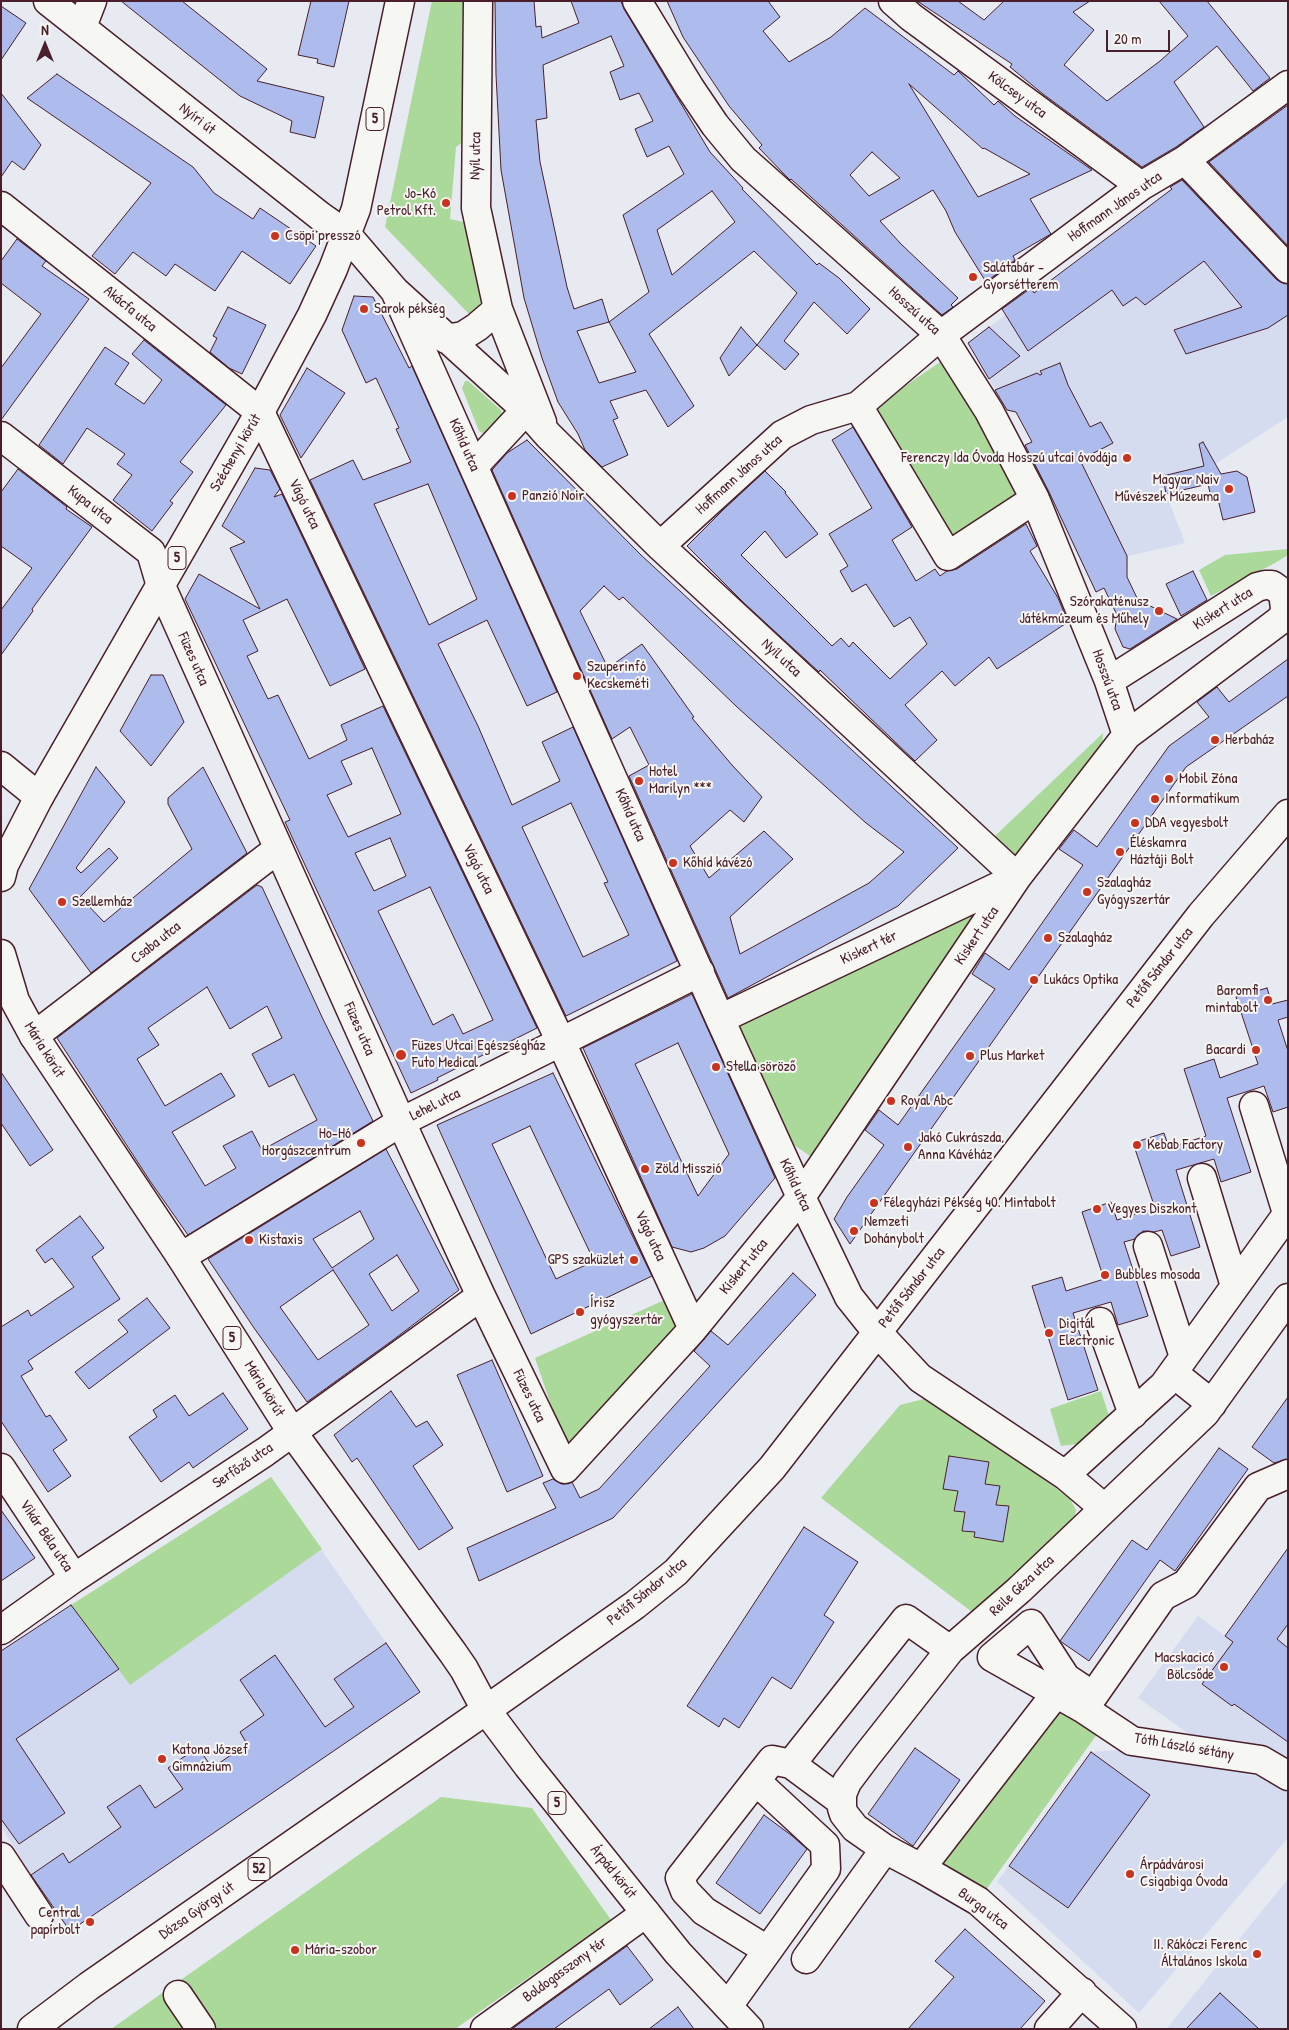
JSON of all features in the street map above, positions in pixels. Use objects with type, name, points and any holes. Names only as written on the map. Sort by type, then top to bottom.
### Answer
[{"type":"street","name":"Nyíri út","points":[[48,1],[320,216],[347,235]]},
{"type":"street","points":[[82,27],[92,1]]},
{"type":"street","name":"Széchenyi körút","points":[[1,877],[4,865],[39,797],[260,412],[312,315],[347,235],[356,209],[400,1]]},
{"type":"street","name":"Nyíl utca","points":[[478,1],[476,208],[498,309],[548,435]]},
{"type":"street","name":"Hosszú utca","points":[[637,1],[690,88],[715,125],[743,159],[941,335],[989,411],[1035,499],[1109,681],[1127,735]]},
{"type":"street","name":"Kölcsey utca","points":[[893,1],[911,18],[1141,186]]},
{"type":"street","name":"Hoffmann János utca","points":[[660,546],[782,435],[812,420],[858,406],[941,335],[1141,186],[1185,160],[1288,85]]},
{"type":"street","points":[[1185,160],[1288,269]]},
{"type":"street","name":"Akácfa utca","points":[[1,206],[260,412]]},
{"type":"street","name":"Nyíl utca","points":[[347,235],[395,291],[526,410],[548,435],[660,546],[1017,878]]},
{"type":"street","name":"Kőhíd utca","points":[[395,291],[720,1019],[849,1297],[877,1332],[920,1378],[1065,1475],[1104,1508]]},
{"type":"street","points":[[446,339],[463,336],[498,309]]},
{"type":"street","points":[[858,406],[948,556],[1035,499]]},
{"type":"street","points":[[474,466],[526,410]]},
{"type":"street","name":"Vágó utca","points":[[260,412],[561,1042],[693,1329]]},
{"type":"street","name":"Kupa utca","points":[[1,436],[151,552],[161,586]]},
{"type":"street","name":"Kiskert utca","points":[[565,1469],[693,1329],[801,1197],[1017,878],[1127,735],[1280,621],[1284,615],[1285,608],[1283,593],[1272,585],[1257,587],[1109,681]]},
{"type":"street","name":"Füzes utca","points":[[161,586],[401,1122],[481,1296],[565,1469]]},
{"type":"street","points":[[1,766],[39,797]]},
{"type":"street","name":"Petőfi Sándor utca","points":[[486,1710],[635,1605],[676,1572],[772,1468],[1201,915],[1288,814]]},
{"type":"street","name":"Csaba utca","points":[[34,1036],[278,849]]},
{"type":"street","name":"Kiskert tér","points":[[720,1019],[1017,878]]},
{"type":"street","name":"Mária körút","points":[[1,954],[15,1001],[34,1036],[181,1257],[292,1432],[459,1661],[486,1710]]},
{"type":"street","name":"Lehel utca","points":[[181,1257],[401,1122],[700,972]]},
{"type":"street","points":[[1065,1475],[1164,1385],[1288,1213],[1254,1106]]},
{"type":"street","points":[[1202,1178],[1235,1286]]},
{"type":"street","points":[[1148,1246],[1178,1365],[1212,1404]]},
{"type":"street","name":"Serfőző utca","points":[[1,1630],[74,1578],[265,1452],[481,1296]]},
{"type":"street","name":"Reile Géza utca","points":[[844,1791],[950,1650],[1019,1590],[1206,1413],[1288,1298]]},
{"type":"street","points":[[1100,1322],[1133,1414]]},
{"type":"street","name":"Vikár Béla utca","points":[[1,1468],[74,1578]]},
{"type":"street","points":[[1089,1702],[1163,1596],[1186,1584],[1258,1487],[1288,1474]]},
{"type":"street","points":[[791,1764],[906,1619],[950,1650]]},
{"type":"street","points":[[1031,1624],[1066,1678],[1089,1702],[1057,1692],[992,1657],[1031,1624]]},
{"type":"street","points":[[921,1868],[1057,1692]]},
{"type":"street","name":"Tóth László sétány","points":[[1089,1702],[1132,1741],[1261,1760],[1288,1776]]},
{"type":"street","name":"Árpád körút","points":[[486,1710],[528,1766],[678,1953],[749,2029]]},
{"type":"street","name":"Dózsa György út","points":[[32,2029],[89,1986],[486,1710]]},
{"type":"street","points":[[767,1950],[704,1911],[685,1891],[680,1878],[772,1760],[791,1764],[844,1791]]},
{"type":"street","points":[[728,2006],[826,1869],[825,1845],[756,1781]]},
{"type":"street","name":"Burga utca","points":[[844,1791],[842,1808],[849,1822],[885,1849],[978,1901],[1122,2029]]},
{"type":"street","points":[[806,1960],[885,1849]]},
{"type":"street","points":[[1,1857],[39,1915]]},
{"type":"street","name":"Boldogasszony tér","points":[[490,2028],[646,1913]]},
{"type":"street","points":[[1049,2029],[1082,1992]]},
{"type":"street","points":[[178,1996],[201,2029]]},
{"type":"shaded area","points":[[1186,179],[1288,286],[1288,417],[1215,464],[1163,476],[1166,494],[1185,543],[1128,556],[1127,577],[1096,592],[1023,446],[1031,441],[1016,412],[1007,410],[968,343]]},
{"type":"shaded area","name":"Katona József Gimnázium","points":[[271,1477],[420,1692],[70,1931],[31,1875],[1,1826],[1,1651]]},
{"type":"shaded area","name":"Macskacicó Bölcsőde","points":[[1288,1548],[1288,1760],[1209,1748],[1138,1698],[1198,1616],[1225,1636]]},
{"type":"shaded area","name":"Árpádvárosi Csigabiga Óvoda","points":[[1117,1750],[1283,1781],[1288,1787],[1288,1838],[1139,2013],[997,1882],[1091,1752]]},
{"type":"shaded area","name":"II. Rákóczi Ferenc Általános Iskola","points":[[1288,1879],[1288,2029],[1166,2029]]},
{"type":"green space","points":[[432,1],[473,1],[473,135],[456,147],[450,219],[464,222],[472,235],[481,279],[481,302],[471,316],[385,227]]},
{"type":"green space","points":[[943,360],[984,420],[1024,497],[949,539],[870,410]]},
{"type":"green space","points":[[465,381],[468,381],[501,410],[503,417],[493,431],[484,434],[479,431],[462,388]]},
{"type":"green space","points":[[1288,549],[1288,555],[1275,563],[1211,596],[1199,570],[1225,555]]},
{"type":"green space","points":[[1103,733],[1102,748],[1016,858],[995,836]]},
{"type":"green space","points":[[993,900],[813,1158],[794,1145],[736,1019]]},
{"type":"green space","points":[[669,1298],[682,1327],[568,1455],[535,1358]]},
{"type":"green space","points":[[1101,1391],[1110,1419],[1085,1440],[1077,1444],[1061,1446],[1050,1409]]},
{"type":"green space","points":[[936,1396],[1070,1499],[1076,1510],[1073,1527],[976,1615],[821,1498],[900,1405]]},
{"type":"green space","points":[[271,1477],[322,1549],[130,1685],[71,1605]]},
{"type":"green space","points":[[1057,1692],[1105,1723],[978,1901],[921,1868]]},
{"type":"green space","points":[[441,1797],[532,1808],[611,1920],[455,2029],[111,2029]]},
{"type":"building","points":[[121,1],[182,1],[267,69],[257,81],[324,97],[315,138],[290,132],[292,121],[240,96]]},
{"type":"building","points":[[311,1],[349,1],[334,67],[317,63],[318,59],[298,55]]},
{"type":"building","points":[[495,1],[534,1],[536,27],[541,26],[542,38],[579,23],[571,1],[621,1],[710,152],[742,189],[817,265],[819,263],[839,278],[870,309],[847,334],[814,302],[784,341],[799,354],[785,370],[757,345],[797,293],[754,251],[649,334],[694,406],[668,427],[646,390],[610,401],[618,418],[613,420],[628,455],[602,467],[585,450],[578,434],[558,402],[542,358],[524,298],[501,170],[496,75]],"holes":[[[611,36],[624,66],[610,72],[620,100],[639,93],[653,121],[635,129],[647,157],[669,146],[684,174],[623,215],[649,292],[609,322],[602,299],[574,309],[567,287],[540,162],[536,120],[547,118],[543,65]],[[712,191],[735,222],[672,275],[657,230]],[[609,322],[636,372],[599,383],[577,331]]]},
{"type":"building","points":[[667,1],[768,1],[780,17],[763,31],[789,62],[831,37],[865,8],[954,75],[958,71],[994,105],[998,101],[1015,116],[1092,170],[1030,199],[1051,234],[1013,256],[1015,260],[986,282],[955,232],[946,211],[933,190],[880,221],[901,244],[958,298],[951,305],[953,307],[942,315],[790,180],[759,148],[762,145],[729,106],[683,37]],"holes":[[[909,84],[983,149],[1030,174],[978,197]],[[872,152],[900,178],[869,196],[850,175]]]},
{"type":"building","points":[[917,1],[958,1],[984,20],[1004,1],[1090,1],[1073,12],[1094,30],[1064,65],[1107,101],[1160,61],[1188,36],[1159,1],[1207,1],[1270,78],[1253,91],[1217,46],[1174,82],[1204,127],[1176,147],[1142,167],[1043,94],[1010,67],[1012,64]]},
{"type":"building","points":[[1,6],[26,23],[1,60]]},
{"type":"building","points":[[57,74],[193,167],[214,193],[253,219],[260,208],[316,246],[290,284],[242,251],[215,291],[175,264],[166,276],[133,252],[115,274],[92,256],[151,183],[27,98]]},
{"type":"building","points":[[1,93],[41,145],[24,170],[12,161],[1,177]]},
{"type":"building","points":[[1288,105],[1288,246],[1209,162]]},
{"type":"building","points":[[1182,180],[1277,280],[1288,284],[1288,315],[1268,328],[1186,354],[1174,330],[1242,307],[1204,261],[1145,305],[1136,297],[1123,306],[1112,290],[1028,351],[1002,309],[1031,288],[1034,293],[1172,189],[1170,187]]},
{"type":"building","points":[[17,239],[46,261],[42,266],[89,299],[1,420],[1,368],[41,314],[1,283],[1,261]]},
{"type":"building","points":[[354,296],[373,297],[409,368],[412,366],[557,692],[527,706],[487,620],[438,644],[478,726],[512,805],[560,781],[542,742],[573,727],[677,961],[566,1016],[310,480],[353,460],[363,480],[411,462],[396,429],[399,428],[376,378],[366,383],[342,330]],"holes":[[[428,484],[477,599],[429,625],[374,504]],[[571,803],[608,882],[604,883],[629,935],[583,957],[522,827]]]},
{"type":"building","points":[[228,307],[266,325],[242,374],[229,368],[210,352],[217,338],[213,336]]},
{"type":"building","points":[[741,327],[757,345],[729,376],[720,358]]},
{"type":"building","points":[[989,327],[1020,356],[989,379],[968,343]]},
{"type":"building","points":[[144,340],[226,405],[180,462],[193,472],[170,501],[173,503],[152,531],[113,500],[132,475],[117,464],[125,454],[87,428],[63,464],[39,445],[105,347],[129,363],[115,384],[144,404],[162,380],[132,354]]},
{"type":"building","points":[[1060,363],[1068,385],[1090,427],[1101,422],[1113,443],[1080,460],[1127,556],[1127,577],[1138,600],[1177,619],[1130,649],[1123,647],[1115,629],[1117,615],[1104,588],[1096,592],[1025,445],[1032,442],[1016,412],[1007,410],[995,390],[1037,373],[1040,375],[1042,374],[1040,371]]},
{"type":"building","points":[[307,368],[345,393],[301,458],[280,415]]},
{"type":"building","points":[[853,427],[912,527],[892,540],[916,581],[935,569],[940,576],[947,571],[957,569],[1026,524],[1037,546],[1030,551],[1058,598],[1068,622],[997,669],[989,657],[955,686],[942,671],[905,705],[937,740],[915,761],[820,670],[819,672],[744,603],[687,546],[765,471],[786,492],[818,534],[786,558],[765,531],[741,555],[832,646],[841,638],[849,647],[853,642],[890,679],[927,644],[910,617],[894,627],[866,584],[852,592],[840,571],[848,566],[829,534],[872,508],[832,440]]},
{"type":"building","points":[[527,440],[641,555],[958,848],[898,906],[728,998],[629,776],[649,765],[630,727],[612,739],[492,470],[507,453]],"holes":[[[604,586],[619,600],[623,597],[737,707],[866,823],[904,852],[869,883],[740,954],[730,917],[793,859],[764,831],[709,878],[690,846],[730,810],[744,822],[762,797],[692,718],[694,717],[642,644],[608,668],[580,611]]]},
{"type":"building","name":"Magyar Naiv Művészek Múzeuma","points":[[1203,442],[1221,474],[1237,471],[1247,477],[1255,512],[1223,520],[1217,495],[1211,497],[1208,484],[1166,494],[1163,476],[1204,466],[1199,444]]},
{"type":"building","points":[[255,468],[270,470],[280,489],[274,497],[282,494],[365,669],[330,686],[287,599],[243,620],[258,651],[247,656],[268,699],[278,695],[309,759],[347,740],[341,725],[383,706],[537,1028],[411,1093],[285,822],[290,820],[185,599],[199,574],[260,609],[230,548],[245,542],[222,526]],"holes":[[[372,748],[401,814],[348,837],[327,795],[352,784],[341,761]],[[390,838],[406,876],[374,891],[355,853]],[[430,887],[493,1020],[463,1034],[453,1014],[433,1025],[378,911]]]},
{"type":"building","points":[[18,469],[67,507],[66,509],[92,527],[1,655],[1,610],[32,568],[1,546],[1,492]]},
{"type":"building","points":[[1193,571],[1207,600],[1181,616],[1166,584]]},
{"type":"building","name":"Szalagház","points":[[1288,659],[1288,696],[1186,767],[850,1244],[834,1219],[847,1197],[884,1145],[865,1130],[879,1110],[898,1125],[995,989],[972,974],[985,953],[1009,970],[1083,865],[1059,849],[1074,830],[1097,847],[1169,746],[1209,717],[1197,702],[1217,687],[1229,702]]},
{"type":"building","points":[[151,675],[163,675],[184,722],[151,766],[120,731]]},
{"type":"building","points":[[96,767],[125,802],[76,868],[81,873],[109,848],[118,858],[80,897],[104,922],[192,849],[168,804],[168,798],[203,767],[247,853],[91,973],[29,889]]},
{"type":"building","points":[[257,885],[262,887],[322,1017],[373,1121],[188,1235],[150,1181],[57,1038]],"holes":[[[207,987],[230,1029],[267,1006],[282,1038],[252,1054],[269,1087],[294,1074],[317,1120],[262,1150],[252,1131],[223,1146],[236,1168],[205,1186],[172,1132],[235,1096],[221,1073],[165,1106],[137,1059],[159,1045],[148,1028]]]},
{"type":"building","points":[[1267,988],[1272,1004],[1288,1000],[1288,1017],[1278,1020],[1288,1051],[1288,1107],[1273,1112],[1264,1086],[1227,1098],[1251,1172],[1221,1182],[1214,1159],[1176,1170],[1200,1247],[1171,1256],[1162,1230],[1154,1232],[1143,1231],[1135,1239],[1124,1242],[1148,1316],[1118,1325],[1111,1302],[1073,1313],[1098,1390],[1068,1400],[1032,1286],[1062,1277],[1066,1291],[1104,1279],[1082,1212],[1111,1202],[1117,1220],[1155,1208],[1133,1143],[1164,1133],[1169,1148],[1206,1136],[1184,1069],[1214,1059],[1220,1078],[1258,1064],[1236,997]]},
{"type":"building","points":[[692,994],[775,1178],[725,1236],[704,1248],[691,1252],[672,1247],[583,1048]],"holes":[[[678,1043],[729,1154],[698,1196],[635,1064]]]},
{"type":"building","points":[[1,1072],[53,1150],[30,1166],[1,1123]]},
{"type":"building","points":[[553,1073],[652,1276],[531,1334],[437,1125]],"holes":[[[530,1126],[594,1261],[556,1279],[492,1144]]]},
{"type":"building","points":[[386,1149],[459,1290],[307,1402],[208,1259]],"holes":[[[360,1211],[374,1239],[332,1268],[313,1239]],[[397,1255],[419,1291],[392,1311],[369,1274]],[[333,1270],[369,1325],[318,1360],[280,1307]]]},
{"type":"building","points":[[80,1216],[104,1248],[92,1257],[120,1299],[28,1361],[33,1369],[21,1376],[46,1417],[50,1415],[67,1440],[53,1450],[71,1476],[48,1492],[1,1421],[1,1327],[28,1310],[31,1316],[74,1287],[52,1258],[45,1263],[36,1250]]},
{"type":"building","points":[[793,1273],[816,1295],[613,1518],[479,1581],[467,1548],[556,1508],[543,1483],[553,1479],[562,1484],[572,1482],[580,1498],[599,1489],[710,1366],[694,1351],[711,1331],[728,1345]]},
{"type":"building","points":[[147,1298],[170,1328],[89,1389],[75,1372],[128,1332],[118,1320]]},
{"type":"building","points":[[492,1360],[543,1476],[507,1492],[457,1375]]},
{"type":"building","points":[[391,1391],[416,1427],[427,1421],[443,1445],[413,1466],[453,1528],[419,1550],[357,1458],[352,1462],[334,1435]]},
{"type":"building","points":[[223,1393],[248,1429],[193,1468],[189,1462],[161,1482],[129,1437],[157,1417],[153,1410],[175,1395],[189,1416]]},
{"type":"building","points":[[1288,1397],[1288,1459],[1274,1463],[1252,1447]]},
{"type":"building","points":[[1219,1448],[1248,1469],[1175,1571],[1160,1560],[1089,1661],[1060,1641],[1132,1540],[1147,1550]]},
{"type":"building","points":[[949,1456],[989,1462],[985,1484],[1000,1486],[996,1505],[1009,1506],[1003,1542],[974,1537],[975,1532],[962,1531],[965,1512],[954,1511],[958,1491],[943,1489]]},
{"type":"building","points":[[1,1510],[35,1558],[1,1581]]},
{"type":"building","points":[[804,1527],[858,1562],[824,1615],[834,1622],[791,1689],[772,1677],[739,1728],[724,1718],[719,1727],[687,1706]]},
{"type":"building","points":[[1288,1548],[1288,1624],[1277,1639],[1288,1648],[1288,1742],[1202,1684],[1233,1642],[1225,1636]]},
{"type":"building","points":[[71,1605],[119,1669],[16,1739],[65,1813],[19,1844],[1,1819],[1,1651]]},
{"type":"building","points":[[386,1643],[420,1692],[70,1931],[31,1875],[63,1853],[69,1863],[121,1827],[107,1807],[140,1785],[155,1808],[183,1789],[168,1768],[198,1747],[212,1768],[247,1744],[240,1732],[264,1715],[240,1680],[275,1655],[325,1727],[354,1707],[334,1679]]},
{"type":"building","points":[[915,1748],[960,1780],[913,1846],[868,1814]]},
{"type":"building","points":[[1091,1752],[1150,1795],[1068,1908],[1009,1866]]},
{"type":"building","points":[[764,1815],[807,1849],[760,1914],[716,1883]]},
{"type":"building","points":[[965,1929],[1045,2001],[1020,2029],[908,2029],[954,1977],[935,1961]]},
{"type":"building","points":[[627,1946],[653,1980],[620,2005],[609,1989],[554,2029],[512,2029]]},
{"type":"building","points":[[1220,1993],[1259,2029],[1186,2029]]},
{"type":"building","points":[[678,2007],[694,2029],[649,2029]]},
{"type":"place","name":"Jo-Kó Petrol Kft.","points":[[446,203]]},
{"type":"place","name":"Csöpi presszó","points":[[275,236]]},
{"type":"place","name":"Salátabár - Gyorsétterem","points":[[973,277]]},
{"type":"place","name":"Sarok pékség","points":[[364,309]]},
{"type":"place","name":"Ferenczy Ida Óvoda Hosszú utcai óvodája","points":[[1127,458]]},
{"type":"place","name":"Magyar Naiv Művészek Múzeuma","points":[[1229,489]]},
{"type":"place","name":"Panzió Noir","points":[[512,496]]},
{"type":"place","name":"Szórakaténusz Játékmúzeum és Műhely","points":[[1159,611]]},
{"type":"place","name":"Szuperinfó Kecskeméti","points":[[577,676]]},
{"type":"place","name":"Herbaház","points":[[1215,740]]},
{"type":"place","name":"Mobil Zóna","points":[[1169,779]]},
{"type":"place","name":"Hotel Marilyn ***","points":[[639,781]]},
{"type":"place","name":"Informatikum","points":[[1155,799]]},
{"type":"place","name":"DDA vegyesbolt","points":[[1135,823]]},
{"type":"place","name":"Éléskamra Háztáji Bolt","points":[[1120,852]]},
{"type":"place","name":"Kőhíd kávézó","points":[[673,863]]},
{"type":"place","name":"Szalagház Gyógyszertár","points":[[1087,892]]},
{"type":"place","name":"Szellemház","points":[[62,902]]},
{"type":"place","name":"Szalagház","points":[[1048,938]]},
{"type":"place","name":"Lukács Optika","points":[[1034,980]]},
{"type":"place","name":"Baromfi mintabolt","points":[[1268,1000]]},
{"type":"place","name":"Bacardi","points":[[1256,1050]]},
{"type":"place","name":"Füzes Utcai Egészségház Futo Medical","points":[[401,1055]]},
{"type":"place","name":"Plus Market","points":[[970,1056]]},
{"type":"place","name":"Stella söröző","points":[[716,1067]]},
{"type":"place","name":"Royal Abc","points":[[891,1101]]},
{"type":"place","name":"Ho-Hó Horgászcentrum","points":[[361,1143]]},
{"type":"place","name":"Kebab Factory","points":[[1137,1145]]},
{"type":"place","name":"Jakó Cukrászda, Anna Kávéház","points":[[908,1147]]},
{"type":"place","name":"Zöld Misszió","points":[[645,1169]]},
{"type":"place","name":"Félegyházi Pékség 40. Mintabolt","points":[[874,1203]]},
{"type":"place","name":"Vegyes Diszkont","points":[[1097,1209]]},
{"type":"place","name":"Nemzeti Dohánybolt","points":[[854,1231]]},
{"type":"place","name":"Kistaxis","points":[[249,1240]]},
{"type":"place","name":"GPS szaküzlet","points":[[634,1260]]},
{"type":"place","name":"Bubbles mosoda","points":[[1105,1275]]},
{"type":"place","name":"Írisz gyógyszertár","points":[[580,1312]]},
{"type":"place","name":"Digitál Electronic","points":[[1049,1333]]},
{"type":"place","name":"Macskacicó Bölcsőde","points":[[1224,1667]]},
{"type":"place","name":"Katona József Gimnázium","points":[[162,1759]]},
{"type":"place","name":"Árpádvárosi Csigabiga Óvoda","points":[[1130,1874]]},
{"type":"place","name":"Central papírbolt","points":[[90,1922]]},
{"type":"place","name":"Mária-szobor","points":[[295,1950]]},
{"type":"place","name":"II. Rákóczi Ferenc Általános Iskola","points":[[1257,1954]]}]
